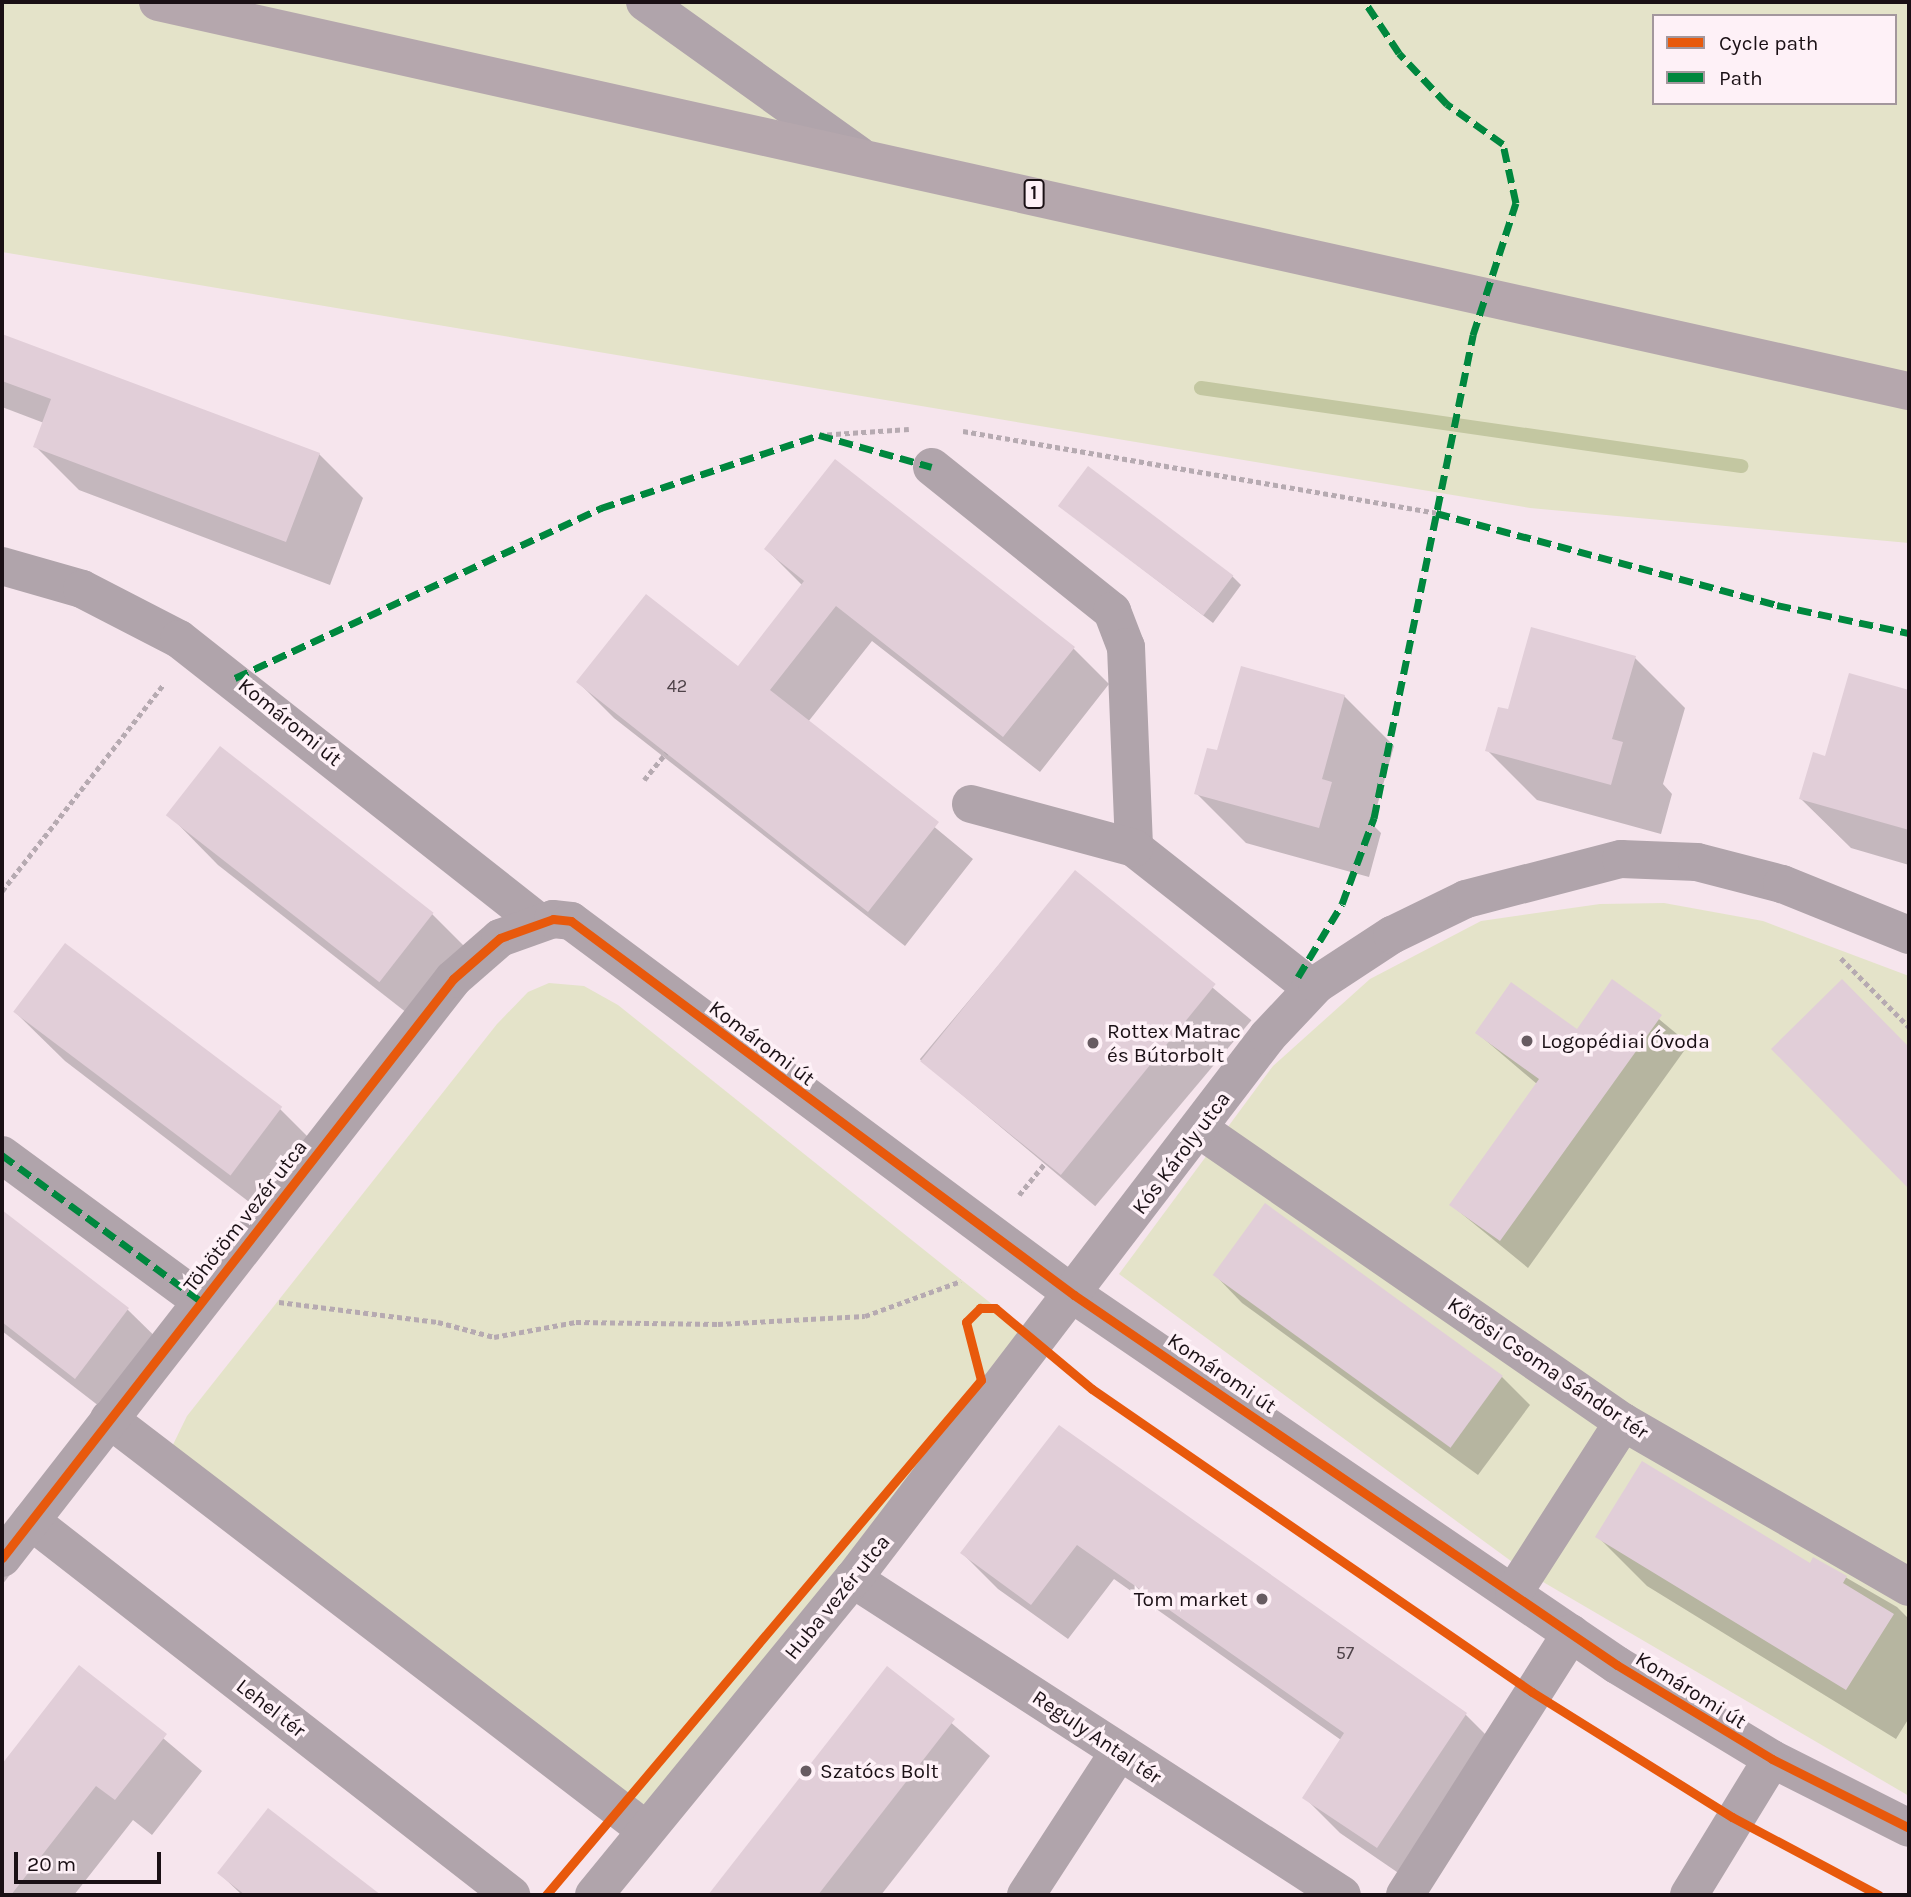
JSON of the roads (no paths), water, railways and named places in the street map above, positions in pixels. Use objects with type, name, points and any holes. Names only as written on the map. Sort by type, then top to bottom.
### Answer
[{"type":"main road","name":"1","points":[[158,2],[859,155],[1909,391]]},
{"type":"street","points":[[645,2],[859,155]]},
{"type":"street","points":[[932,467],[1118,621],[1127,654],[1135,848]]},
{"type":"street","name":"Komáromi út","points":[[2,566],[82,589],[179,639],[538,922],[571,921],[1074,1295],[1571,1633],[1772,1759],[1909,1828]]},
{"type":"street","points":[[971,804],[1135,848],[1298,977]]},
{"type":"street","name":"Kós Károly utca","points":[[1074,1295],[1268,1036],[1317,984],[1392,935],[1466,899],[1542,875],[1621,859],[1697,862],[1782,884],[1909,934]]},
{"type":"street","name":"Töhötöm vezér utca","points":[[2,1559],[453,979],[500,938],[538,922]]},
{"type":"street","name":"Kőrösi Csoma Sándor tér","points":[[1199,1129],[1623,1422],[1909,1587]]},
{"type":"street","points":[[2,1155],[201,1301]]},
{"type":"street","name":"Huba vezér utca","points":[[594,1895],[853,1579],[1074,1295]]},
{"type":"street","points":[[109,1419],[646,1830]]},
{"type":"street","points":[[1514,1592],[1623,1422]]},
{"type":"street","name":"Lehel tér","points":[[31,1521],[511,1895]]},
{"type":"street","name":"Reguly Antal tér","points":[[853,1579],[1342,1895]]},
{"type":"street","points":[[1405,1895],[1571,1633]]},
{"type":"street","points":[[1026,1895],[1119,1752]]},
{"type":"street","points":[[1689,1895],[1772,1759]]},
{"type":"waterway","points":[[1201,388],[1741,466]]},
{"type":"place","name":"Logopédiai Óvoda","points":[[1527,1041]]},
{"type":"place","name":"Rottex Matrac és Bútorbolt","points":[[1093,1043]]},
{"type":"place","name":"Tom market","points":[[1262,1599]]},
{"type":"place","name":"Szatócs Bolt","points":[[806,1771]]}]
